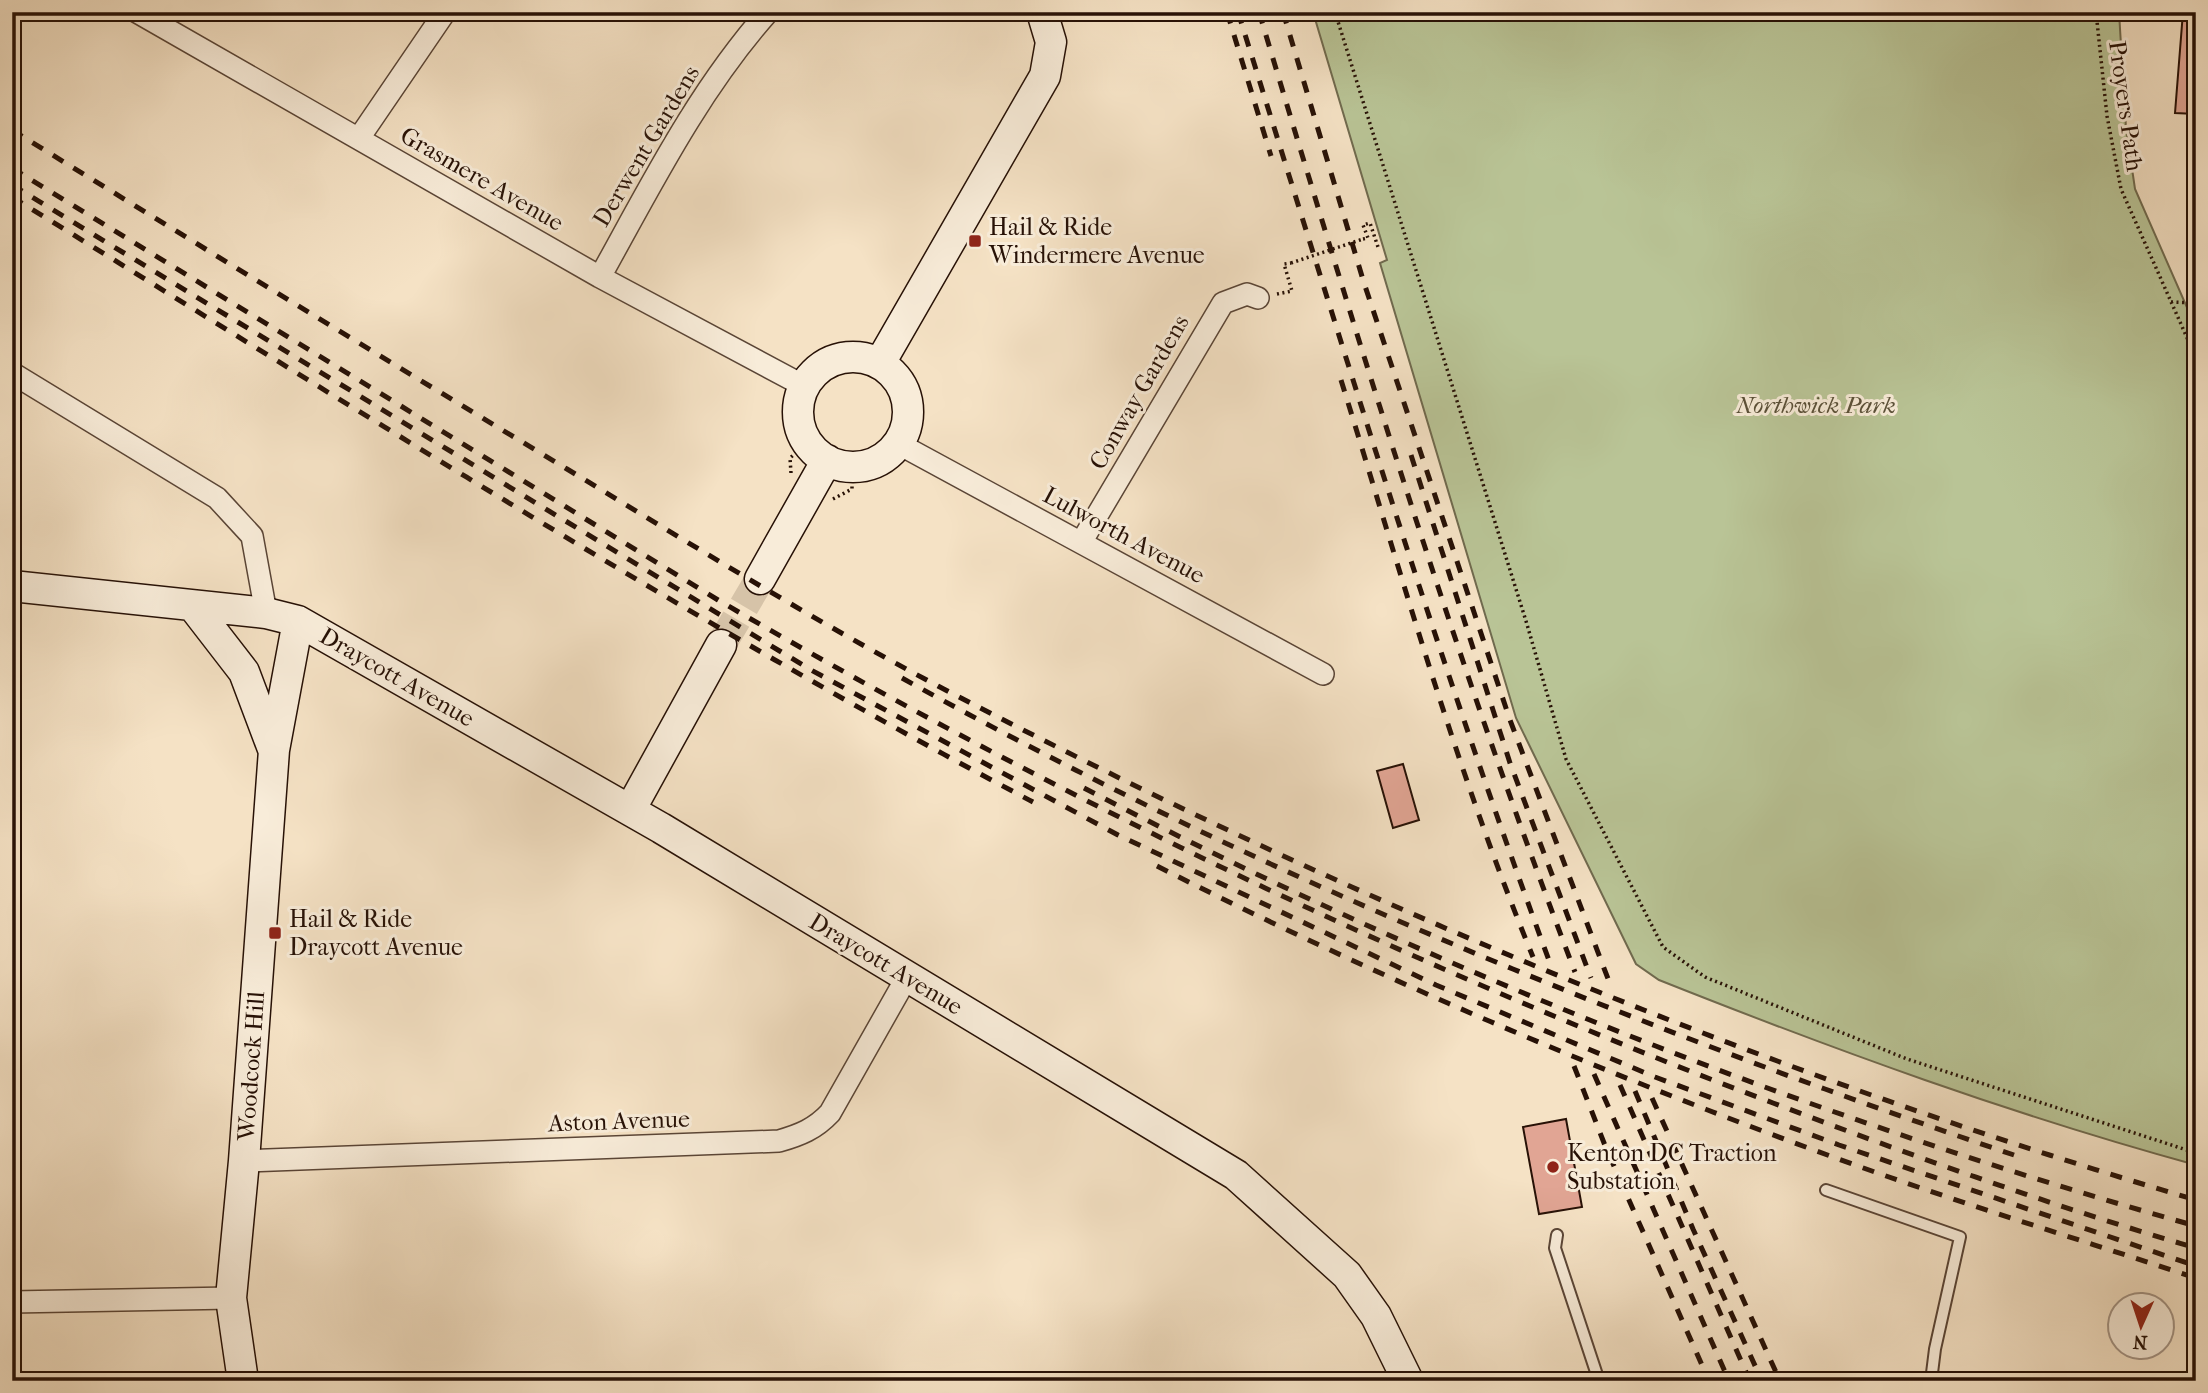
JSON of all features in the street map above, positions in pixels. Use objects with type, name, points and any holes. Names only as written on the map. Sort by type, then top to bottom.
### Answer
[{"type":"street","name":"Grasmere Avenue","points":[[136,12],[600,276],[804,386]]},
{"type":"street","points":[[359,138],[445,12]]},
{"type":"street","name":"Derwent Gardens","points":[[600,276],[690,115],[768,12]]},
{"type":"street","points":[[880,363],[1045,76],[1051,41],[1042,12]]},
{"type":"street","name":"Conway Gardens","points":[[1082,541],[1223,303],[1247,294],[1258,298]]},
{"type":"street","points":[[850,357],[880,363],[895,376],[905,392],[908,411],[905,430],[899,444],[888,455],[871,464],[852,467],[827,460],[812,448],[802,432],[798,413],[804,386],[816,371],[832,361],[850,357]]},
{"type":"street","points":[[12,373],[217,498],[252,536],[267,613]]},
{"type":"street","name":"Lulworth Avenue","points":[[899,444],[1323,674]]},
{"type":"street","points":[[760,579],[827,460]]},
{"type":"street","points":[[12,586],[267,613],[298,621]]},
{"type":"street","name":"Woodcock Hill","points":[[193,606],[244,672],[274,750]]},
{"type":"street","name":"Woodcock Hill","points":[[243,1381],[231,1298],[244,1161],[274,750],[298,621]]},
{"type":"street","name":"Draycott Avenue","points":[[298,621],[630,810],[1236,1175],[1347,1275],[1376,1316],[1408,1381]]},
{"type":"street","points":[[630,810],[721,645]]},
{"type":"street","name":"Aston Avenue","points":[[244,1161],[779,1141],[798,1136],[817,1127],[830,1113],[907,976]]},
{"type":"street","points":[[12,1302],[231,1298]]},
{"type":"lane","points":[[1826,1190],[1960,1237],[1935,1349],[1931,1381]]},
{"type":"lane","points":[[1557,1234],[1555,1248],[1599,1381]]},
{"type":"path","points":[[1335,12],[1527,621],[1566,759],[1663,947],[1705,977],[1907,1059],[2196,1153]]},
{"type":"path","name":"Proyers Path","points":[[2096,12],[2107,116],[2121,189],[2196,358]]},
{"type":"path","points":[[1292,291],[1284,264],[1368,238],[1363,225],[1370,223],[1378,250]]},
{"type":"path","points":[[2171,302],[2196,303]]},
{"type":"green space","name":"Northwick Park","points":[[1313,12],[2119,12],[2126,128],[2135,189],[2196,328],[2196,1165],[2060,1125],[1858,1056],[1659,980],[1636,964],[1516,718],[1380,263],[1387,260]]},
{"type":"building","points":[[2183,12],[2196,12],[2196,114],[2175,113]]},
{"type":"building","points":[[1403,764],[1419,820],[1393,828],[1377,771]]},
{"type":"building","name":"Kenton DC Traction Substation","points":[[1566,1119],[1582,1207],[1539,1214],[1523,1127]]},
{"type":"tunnel","points":[[721,645],[760,579]]},
{"type":"railway","points":[[1227,12],[1271,156]]},
{"type":"railway","points":[[1238,12],[1427,609],[1550,963]]},
{"type":"railway","points":[[1259,12],[1332,254],[1447,615],[1575,972]]},
{"type":"railway","points":[[1283,12],[1364,283],[1510,720],[1610,984]]},
{"type":"railway","points":[[12,130],[705,553],[938,686],[1089,763],[1242,837],[1554,974],[1872,1095],[2033,1150],[2196,1200]]},
{"type":"railway","points":[[12,168],[718,600],[845,673],[974,742],[1235,874],[1501,994],[1636,1050],[1930,1161],[2036,1198],[2196,1248]]},
{"type":"railway","points":[[12,185],[811,670],[1118,835],[1436,985],[1655,1077],[1839,1145],[2196,1266]]},
{"type":"railway","points":[[12,197],[645,584],[902,732],[1033,802]]},
{"type":"railway","points":[[1341,380],[1454,743],[1533,957]]},
{"type":"railway","points":[[1411,455],[1510,763],[1591,978]]},
{"type":"railway","points":[[902,678],[1171,817],[1447,942],[1729,1054],[2014,1155]]},
{"type":"railway","points":[[1084,788],[1352,919],[1629,1036],[1769,1089],[1911,1138],[2196,1226]]},
{"type":"railway","points":[[1157,866],[1406,985],[1661,1092],[1878,1173],[2196,1278]]},
{"type":"railway","points":[[1574,1066],[1606,1148],[1709,1381]]},
{"type":"railway","points":[[1594,1074],[1729,1381]]},
{"type":"railway","points":[[1620,1085],[1750,1381]]},
{"type":"railway","points":[[1635,1091],[1693,1229],[1762,1381]]},
{"type":"railway","points":[[1652,1098],[1780,1381]]},
{"type":"place","name":"Hail & Ride Windermere Avenue","points":[[975,241]]},
{"type":"place","name":"Hail & Ride Draycott Avenue","points":[[275,933]]},
{"type":"place","name":"Kenton DC Traction Substation","points":[[1553,1167]]}]
